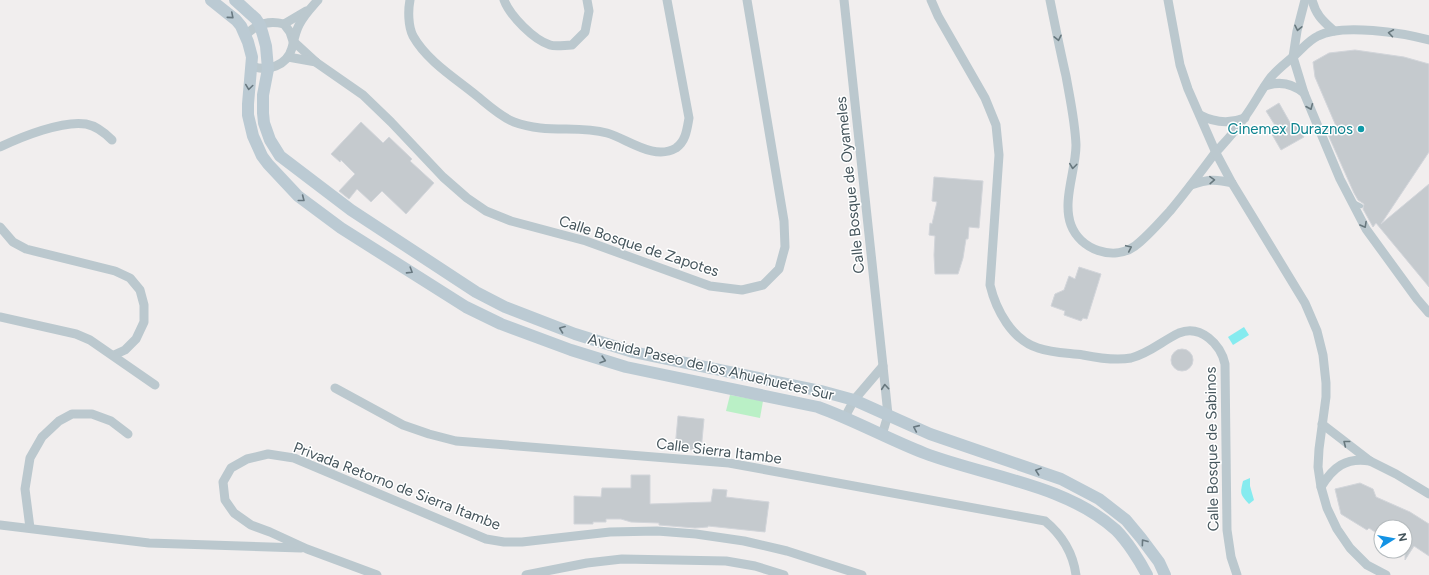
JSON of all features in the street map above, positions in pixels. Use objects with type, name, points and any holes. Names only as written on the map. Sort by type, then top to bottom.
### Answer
[{"type":"street","name":"Avenida Paseo de los Ahuehuetes Sur","points":[[211,0],[236,20],[246,35],[251,49],[252,66],[248,104],[250,126],[257,146],[268,164],[298,196],[341,228],[466,307],[508,327],[571,350],[626,367],[818,407],[845,417],[882,435],[947,461],[1056,494],[1093,512],[1117,531],[1147,575]]},
{"type":"street","name":"Avenida Paseo de los Ahuehuetes Sur","points":[[235,0],[251,14],[260,25],[266,46],[268,69],[263,95],[263,113],[268,136],[280,156],[351,210],[476,292],[505,307],[575,334],[633,352],[821,391],[854,400],[930,434],[1061,479],[1099,499],[1126,520],[1142,538],[1159,562],[1165,575]]},
{"type":"street","points":[[410,0],[409,20],[412,34],[423,50],[437,64],[492,108],[513,122],[536,128],[584,130],[607,133],[652,151],[665,151],[677,147],[686,136],[689,118],[667,0]]},
{"type":"street","points":[[504,0],[519,23],[536,38],[550,45],[572,45],[585,32],[589,11],[587,0]]},
{"type":"street","name":"Calle Bosque de Zapotes","points":[[284,24],[290,32],[293,41],[318,62],[363,95],[443,177],[467,198],[486,211],[511,221],[586,241],[710,286],[742,290],[763,285],[779,269],[785,247],[784,221],[747,0]]},
{"type":"street","name":"Calle Bosque de Oyameles","points":[[844,0],[888,415]]},
{"type":"street","name":"Calle Bosque de Sabinos","points":[[931,0],[938,16],[985,98],[996,125],[999,155],[990,286],[996,305],[1006,323],[1020,337],[1036,348],[1110,359],[1138,356],[1153,350],[1180,333],[1187,332],[1207,336],[1218,346],[1221,351],[1225,364],[1227,530],[1231,556],[1237,575]]},
{"type":"street","points":[[1050,0],[1074,116],[1076,147],[1068,209],[1069,218],[1076,233],[1088,245],[1103,252],[1120,252],[1128,250],[1135,246],[1157,225],[1192,185],[1244,118],[1277,70],[1313,39],[1320,35],[1334,31],[1383,32],[1429,40]]},
{"type":"street","points":[[1168,0],[1180,65],[1188,89],[1216,153],[1232,183],[1306,303],[1317,331],[1326,376],[1326,397],[1318,458],[1321,487],[1332,519],[1343,539],[1350,548],[1367,565],[1386,575]]},
{"type":"street","points":[[1305,0],[1297,31],[1293,57],[1304,93],[1340,179],[1366,229],[1429,313]]},
{"type":"street","points":[[1312,0],[1316,13],[1334,31]]},
{"type":"street","points":[[246,35],[260,25],[272,22],[284,24],[315,3]]},
{"type":"street","points":[[252,66],[268,69],[279,65],[288,57],[300,22],[315,3]]},
{"type":"street","name":"Calle Bosque de Zapotes","points":[[288,57],[318,62]]},
{"type":"street","points":[[1265,86],[1283,83],[1294,86],[1304,93]]},
{"type":"street","points":[[1200,115],[1207,119],[1222,122],[1237,121],[1244,118]]},
{"type":"street","points":[[0,147],[14,140],[73,123],[88,124],[102,131],[112,140]]},
{"type":"street","points":[[1192,185],[1205,180],[1219,180],[1232,183]]},
{"type":"street","points":[[0,227],[13,242],[26,249],[115,271],[130,278],[140,290],[144,305],[144,322],[136,339],[125,350],[114,355]]},
{"type":"street","points":[[0,317],[76,334],[90,340],[114,355],[155,385]]},
{"type":"street","points":[[845,417],[854,400],[883,366]]},
{"type":"street","name":"Calle Sierra Itambe","points":[[335,388],[403,425],[456,441],[729,463],[1045,521],[1056,531],[1064,543],[1073,560],[1076,575]]},
{"type":"street","points":[[30,528],[25,489],[30,458],[42,437],[58,420],[72,414],[92,414],[111,421],[128,434]]},
{"type":"street","points":[[882,435],[888,415]]},
{"type":"street","points":[[1322,424],[1370,461],[1396,474],[1429,494]]},
{"type":"street","name":"Privada Retorno de Sierra Itambe","points":[[306,549],[252,525],[234,513],[225,500],[224,482],[231,468],[247,459],[268,454],[294,458],[486,539],[504,542],[522,542],[610,532],[657,531],[696,534],[744,541],[787,551],[862,575]]},
{"type":"street","points":[[1321,487],[1330,473],[1344,463],[1357,460],[1370,461]]},
{"type":"street","points":[[0,525],[149,543],[306,549],[377,575]]},
{"type":"street","points":[[526,575],[593,562],[622,559],[726,561],[755,566],[784,575]]},
{"type":"lane","points":[[1352,202],[1362,206]]},
{"type":"green space","points":[[730,395],[763,401],[760,418],[726,411]]},
{"type":"water","points":[[1244,327],[1249,335],[1233,345],[1228,337]]},
{"type":"water","points":[[1250,478],[1250,486],[1254,500],[1249,504],[1242,496],[1241,491],[1243,481]]},
{"type":"building","points":[[1355,50],[1404,57],[1429,64],[1429,152],[1381,224],[1429,184],[1429,287],[1376,223],[1373,227],[1363,209],[1364,204],[1358,200],[1354,193],[1326,130],[1336,126],[1315,77],[1313,62],[1329,53]]},
{"type":"building","points":[[1279,103],[1292,126],[1296,124],[1304,137],[1281,150],[1270,131],[1276,127],[1266,111]]},
{"type":"building","points":[[361,122],[383,143],[389,137],[412,159],[410,161],[434,183],[406,214],[382,191],[371,202],[357,189],[349,199],[339,191],[355,174],[341,160],[340,162],[331,154]]},
{"type":"building","points":[[934,177],[983,181],[979,228],[969,227],[968,239],[966,239],[963,258],[958,274],[935,274],[935,236],[929,235],[930,223],[932,224],[937,202],[932,201]]},
{"type":"building","points":[[1079,267],[1101,274],[1087,319],[1083,318],[1081,321],[1064,315],[1065,311],[1051,306],[1055,294],[1064,290],[1069,276],[1075,279]]},
{"type":"building","points":[[1178,349],[1186,349],[1193,356],[1193,364],[1186,371],[1178,371],[1171,364],[1171,356]]},
{"type":"building","points":[[678,416],[704,419],[701,451],[675,448]]},
{"type":"building","points":[[631,475],[650,475],[650,504],[711,502],[713,489],[727,490],[726,497],[769,502],[765,532],[708,526],[695,528],[659,525],[659,523],[631,522],[621,519],[606,519],[606,522],[593,522],[593,524],[574,524],[574,496],[601,497],[602,488],[631,488]]},
{"type":"building","points":[[1360,483],[1373,489],[1376,497],[1410,512],[1429,524],[1429,556],[1414,546],[1413,548],[1413,519],[1373,519],[1373,531],[1369,528],[1367,530],[1341,514],[1335,489]]},
{"type":"place","name":"Cinemex Duraznos","points":[[1361,129]]}]
